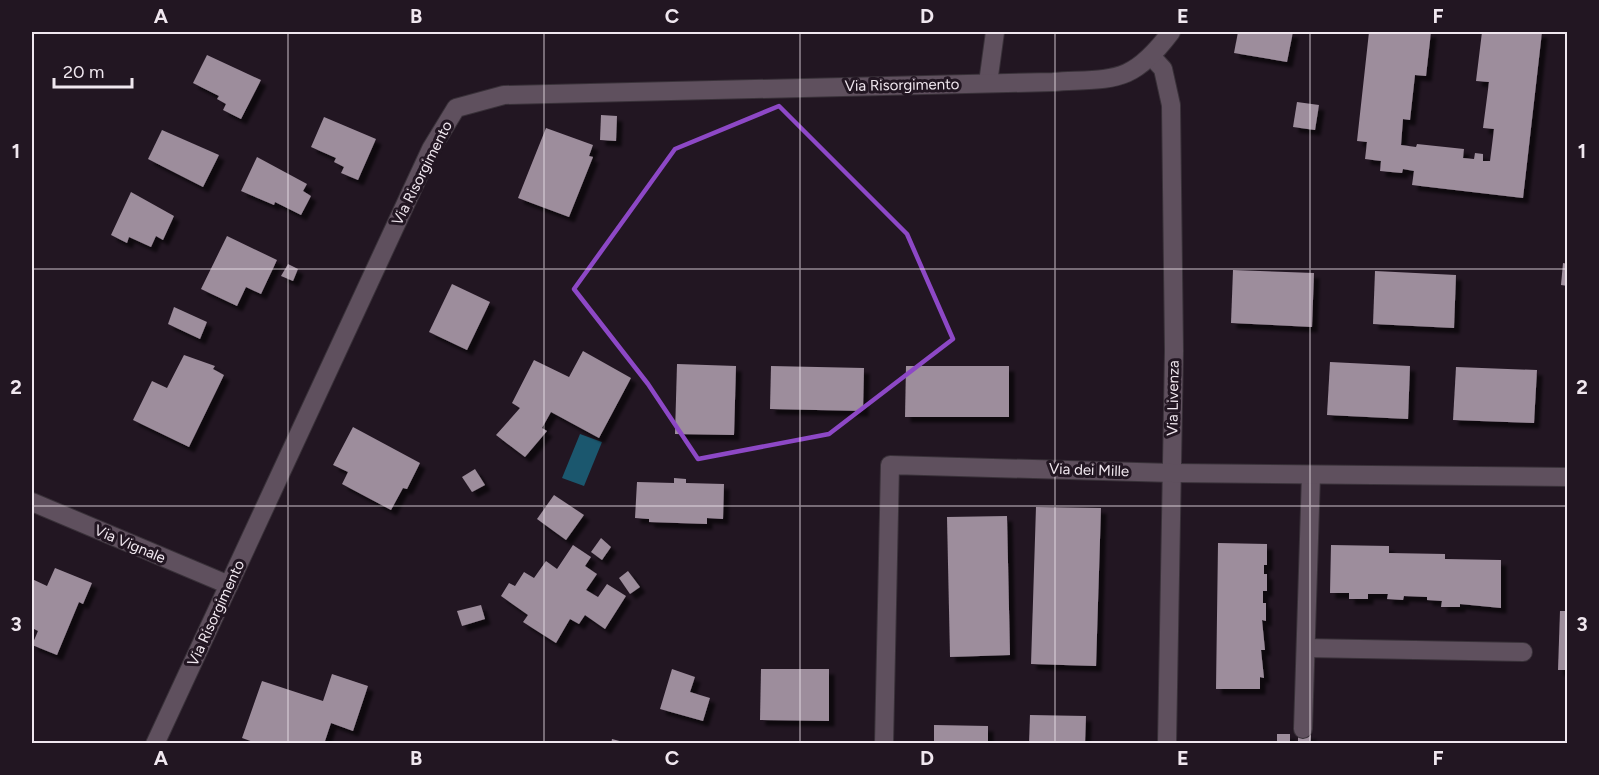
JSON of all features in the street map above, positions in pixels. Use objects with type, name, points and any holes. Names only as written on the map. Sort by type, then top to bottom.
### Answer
[{"type":"street","points":[[988,83],[995,32]]},
{"type":"street","name":"Via Risorgimento","points":[[155,744],[430,149],[456,108],[504,95],[988,83],[1123,77],[1152,57],[1171,32]]},
{"type":"street","name":"Via Livenza","points":[[1152,57],[1163,69],[1171,105],[1172,473],[1167,744]]},
{"type":"street","name":"Via dei Mille","points":[[884,744],[890,465],[1172,473],[1568,477]]},
{"type":"street","points":[[1303,729],[1311,475]]},
{"type":"street","name":"Via Vignale","points":[[32,502],[229,585]]},
{"type":"street","points":[[1305,648],[1523,652]]},
{"type":"highlighted area","points":[[779,106],[907,234],[953,339],[829,434],[698,459],[648,384],[574,289],[675,149]]},
{"type":"water","points":[[580,434],[602,442],[584,486],[562,478]]},
{"type":"building","points":[[1238,32],[1293,32],[1287,62],[1234,53]]},
{"type":"building","points":[[1369,32],[1431,32],[1426,76],[1415,75],[1410,120],[1403,119],[1401,145],[1416,147],[1417,144],[1464,149],[1463,158],[1474,159],[1475,153],[1483,154],[1483,161],[1490,161],[1494,129],[1483,128],[1489,82],[1476,81],[1482,32],[1542,32],[1523,198],[1412,185],[1414,171],[1403,169],[1402,173],[1380,171],[1381,161],[1365,159],[1367,142],[1357,141]]},
{"type":"building","points":[[207,55],[261,80],[241,119],[223,110],[226,104],[217,99],[219,96],[193,83]]},
{"type":"building","points":[[1297,102],[1319,105],[1315,130],[1293,127]]},
{"type":"building","points":[[601,115],[617,116],[616,141],[600,140]]},
{"type":"building","points":[[324,117],[376,139],[358,180],[341,173],[344,167],[334,162],[336,158],[311,147]]},
{"type":"building","points":[[546,128],[593,145],[589,156],[593,157],[569,217],[518,198]]},
{"type":"building","points":[[162,130],[219,155],[203,187],[148,159]]},
{"type":"building","points":[[257,157],[307,184],[303,191],[311,196],[301,215],[275,202],[274,205],[241,191]]},
{"type":"building","points":[[131,192],[174,216],[163,240],[156,236],[151,247],[129,237],[127,243],[111,235]]},
{"type":"building","points":[[227,236],[277,260],[261,294],[246,287],[237,306],[201,289]]},
{"type":"building","points":[[1563,263],[1568,264],[1568,286],[1561,285]]},
{"type":"building","points":[[288,264],[298,269],[293,281],[281,276]]},
{"type":"building","points":[[1233,270],[1314,273],[1312,327],[1231,323]]},
{"type":"building","points":[[1375,271],[1456,275],[1454,328],[1373,324]]},
{"type":"building","points":[[452,284],[490,302],[467,350],[429,332]]},
{"type":"building","points":[[174,307],[207,322],[200,339],[168,324]]},
{"type":"building","points":[[583,351],[631,378],[599,438],[551,412],[542,428],[547,431],[525,457],[496,435],[520,408],[512,403],[534,360],[569,377]]},
{"type":"building","points":[[184,355],[215,366],[213,369],[224,375],[189,447],[133,420],[152,381],[167,388]]},
{"type":"building","points":[[1330,362],[1410,366],[1408,419],[1327,415]]},
{"type":"building","points":[[677,364],[736,366],[734,435],[675,434]]},
{"type":"building","points":[[771,366],[864,368],[863,411],[770,409]]},
{"type":"building","points":[[906,366],[1009,366],[1009,417],[905,417]]},
{"type":"building","points":[[1456,367],[1537,370],[1534,423],[1453,420]]},
{"type":"building","points":[[353,427],[420,463],[407,489],[403,488],[391,510],[342,484],[348,472],[333,465]]},
{"type":"building","points":[[475,469],[485,485],[472,492],[462,477]]},
{"type":"building","points":[[674,478],[686,479],[686,483],[724,484],[723,519],[707,518],[707,524],[649,522],[649,519],[635,518],[637,482],[674,483]]},
{"type":"building","points":[[554,495],[584,515],[566,540],[537,519]]},
{"type":"building","points":[[1036,507],[1101,508],[1096,666],[1031,664]]},
{"type":"building","points":[[1007,516],[1010,655],[950,657],[947,517]]},
{"type":"building","points":[[601,538],[611,547],[602,560],[591,552]]},
{"type":"building","points":[[1218,543],[1267,544],[1267,565],[1264,565],[1264,574],[1267,574],[1267,591],[1263,591],[1266,621],[1262,620],[1265,650],[1261,650],[1264,678],[1260,677],[1260,689],[1216,689]]},
{"type":"building","points":[[573,545],[591,557],[585,566],[597,574],[586,590],[598,597],[607,584],[626,596],[605,629],[585,615],[579,624],[570,619],[556,643],[523,622],[528,615],[501,596],[509,583],[515,586],[524,572],[534,578],[546,561],[557,569]]},
{"type":"building","points":[[1331,545],[1389,546],[1389,553],[1445,554],[1445,559],[1501,560],[1501,608],[1460,604],[1460,607],[1441,607],[1442,601],[1427,600],[1427,597],[1404,596],[1403,600],[1387,599],[1388,594],[1368,594],[1368,599],[1349,599],[1349,593],[1330,593]]},
{"type":"building","points":[[55,568],[92,583],[83,604],[79,602],[57,655],[32,645],[38,631],[32,628],[32,579],[47,586]]},
{"type":"building","points":[[628,571],[640,587],[630,594],[619,578]]},
{"type":"building","points":[[481,605],[485,619],[462,626],[457,611]]},
{"type":"building","points":[[1560,611],[1568,611],[1568,670],[1558,670]]},
{"type":"building","points":[[672,669],[695,677],[690,692],[710,698],[703,721],[660,709]]},
{"type":"building","points":[[761,669],[829,669],[829,721],[760,720]]},
{"type":"building","points":[[332,674],[368,686],[353,731],[331,723],[324,744],[259,744],[242,738],[262,681],[323,701]]},
{"type":"building","points":[[1030,715],[1086,716],[1085,744],[1029,744]]},
{"type":"building","points":[[934,725],[988,726],[988,744],[934,744]]},
{"type":"building","points":[[1277,734],[1290,734],[1290,744],[1277,744]]},
{"type":"building","points":[[1298,734],[1311,734],[1310,744],[1298,744]]},
{"type":"building","points":[[612,739],[627,743],[627,744],[611,744]]}]
